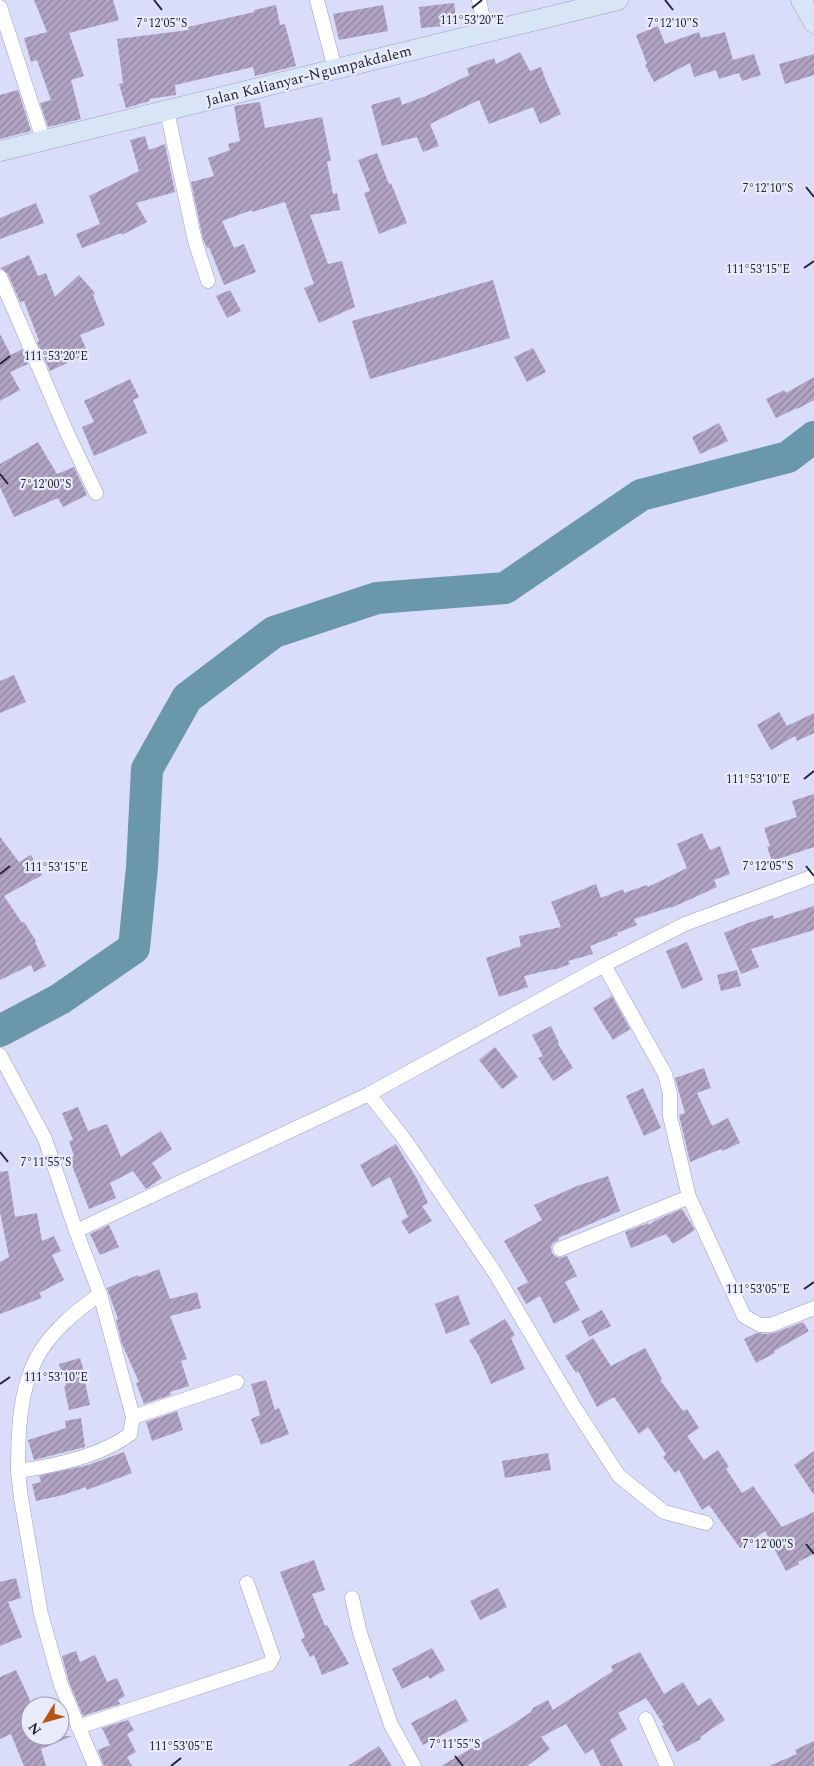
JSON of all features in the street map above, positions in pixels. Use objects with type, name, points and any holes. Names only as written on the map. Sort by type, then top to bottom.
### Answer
[{"type":"street","points":[[317,0],[335,70]]},
{"type":"street","points":[[479,0],[486,32]]},
{"type":"street","name":"Jalan Kalianyar-Ngumpakdalem","points":[[0,151],[43,140],[169,118],[335,70],[618,0]]},
{"type":"street","points":[[801,0],[814,22]]},
{"type":"street","points":[[0,7],[43,140]]},
{"type":"street","points":[[169,118],[195,241],[208,281]]},
{"type":"street","points":[[0,277],[68,435],[96,493]]},
{"type":"street","points":[[76,1231],[369,1094],[604,965],[685,924],[814,876]]},
{"type":"street","points":[[604,965],[665,1074],[670,1094],[670,1116],[688,1197],[744,1316],[760,1325],[771,1325],[814,1308]]},
{"type":"street","points":[[0,1055],[45,1138],[76,1231],[100,1294],[133,1417],[130,1434],[117,1444],[77,1458],[35,1469],[18,1471]]},
{"type":"street","points":[[369,1094],[406,1140],[495,1273],[572,1405],[620,1476],[664,1512],[706,1523]]},
{"type":"street","points":[[560,1248],[688,1197]]},
{"type":"street","points":[[95,1766],[61,1685],[41,1614],[21,1498],[18,1471],[18,1439],[21,1414],[30,1375],[36,1359],[44,1345],[63,1324],[100,1294]]},
{"type":"street","points":[[133,1417],[237,1382]]},
{"type":"street","points":[[78,1727],[269,1664],[273,1657],[247,1583]]},
{"type":"street","points":[[352,1598],[360,1633],[391,1724],[414,1766]]},
{"type":"street","points":[[646,1718],[667,1766]]},
{"type":"building","points":[[34,0],[113,0],[119,20],[69,33],[84,76],[71,80],[81,119],[48,127],[40,103],[51,100],[37,60],[31,62],[24,38],[47,32]]},
{"type":"building","points":[[454,3],[457,25],[421,28],[419,7]]},
{"type":"building","points":[[276,5],[280,25],[285,24],[296,66],[255,76],[253,67],[175,85],[176,95],[149,99],[150,101],[126,108],[119,84],[123,83],[117,39],[189,30],[188,27]]},
{"type":"building","points":[[383,5],[388,31],[339,40],[333,14]]},
{"type":"building","points":[[658,26],[665,44],[699,32],[701,38],[725,32],[733,60],[754,54],[761,75],[742,81],[739,73],[719,79],[716,70],[694,77],[690,63],[654,82],[645,65],[647,64],[636,35]]},
{"type":"building","points":[[520,52],[530,71],[541,67],[561,114],[540,124],[533,107],[489,124],[479,100],[430,124],[439,146],[423,152],[417,137],[382,146],[371,105],[400,97],[402,105],[426,96],[469,75],[467,68],[494,58],[496,64]]},
{"type":"building","points":[[814,54],[814,75],[785,84],[779,64]]},
{"type":"building","points":[[18,90],[31,131],[0,139],[0,95]]},
{"type":"building","points":[[260,102],[265,128],[322,117],[331,161],[327,161],[333,194],[337,193],[340,210],[310,215],[328,264],[342,261],[355,307],[319,323],[304,288],[314,284],[285,202],[252,212],[252,210],[222,221],[234,248],[244,244],[256,272],[224,285],[209,247],[207,248],[203,239],[191,182],[214,176],[208,158],[230,150],[228,144],[240,141],[234,106]]},
{"type":"building","points":[[145,136],[149,150],[165,144],[175,192],[136,203],[147,222],[122,235],[121,233],[82,248],[76,234],[100,224],[89,196],[139,171],[130,140]]},
{"type":"building","points":[[377,153],[407,223],[379,234],[364,193],[370,191],[358,160]]},
{"type":"building","points":[[36,203],[44,223],[0,239],[0,218]]},
{"type":"building","points":[[29,255],[38,276],[46,273],[55,297],[79,275],[95,293],[93,295],[105,325],[80,335],[88,353],[50,371],[37,342],[39,341],[24,301],[20,302],[8,274],[1,268]]},
{"type":"building","points":[[493,280],[510,338],[370,379],[352,321]]},
{"type":"building","points":[[230,290],[241,311],[227,318],[216,296]]},
{"type":"building","points":[[0,334],[11,355],[22,349],[28,364],[10,372],[20,390],[0,401]]},
{"type":"building","points":[[533,348],[546,372],[527,382],[514,357]]},
{"type":"building","points":[[814,377],[814,400],[776,418],[766,399],[784,390],[786,393]]},
{"type":"building","points":[[130,379],[139,397],[133,400],[147,433],[94,456],[82,427],[94,422],[84,401]]},
{"type":"building","points":[[719,423],[728,441],[700,454],[692,437]]},
{"type":"building","points":[[38,442],[57,474],[74,467],[87,495],[63,507],[58,498],[14,517],[0,487],[0,464]]},
{"type":"building","points":[[14,675],[26,702],[0,713],[0,681]]},
{"type":"building","points":[[779,712],[787,726],[814,713],[814,733],[797,741],[795,736],[771,750],[757,725]]},
{"type":"building","points":[[814,794],[814,847],[772,861],[767,847],[770,846],[764,828],[797,817],[792,801]]},
{"type":"building","points":[[702,833],[710,850],[720,846],[730,874],[714,880],[717,887],[671,908],[634,919],[637,925],[590,946],[593,954],[568,961],[570,964],[554,970],[524,976],[528,987],[499,997],[486,958],[521,946],[519,936],[561,927],[551,902],[596,884],[601,898],[623,889],[624,893],[647,885],[648,887],[687,868],[677,844]]},
{"type":"building","points":[[0,837],[19,862],[31,855],[42,875],[4,896],[36,941],[46,966],[34,972],[31,965],[0,980]]},
{"type":"building","points":[[814,906],[814,930],[751,949],[759,967],[741,974],[724,933],[773,915],[774,919]]},
{"type":"building","points":[[687,942],[703,980],[682,989],[666,951]]},
{"type":"building","points":[[737,970],[741,986],[721,991],[717,975]]},
{"type":"building","points":[[612,996],[630,1029],[613,1040],[593,1008]]},
{"type":"building","points":[[551,1026],[558,1044],[573,1068],[553,1081],[538,1058],[543,1056],[532,1035]]},
{"type":"building","points":[[495,1047],[518,1077],[502,1089],[479,1060]]},
{"type":"building","points":[[704,1068],[711,1088],[697,1093],[712,1126],[728,1118],[740,1143],[690,1162],[679,1115],[685,1113],[675,1078]]},
{"type":"building","points":[[643,1088],[661,1128],[644,1136],[626,1096]]},
{"type":"building","points":[[78,1107],[88,1131],[107,1124],[121,1157],[161,1131],[172,1149],[152,1163],[162,1178],[146,1189],[133,1171],[110,1183],[116,1198],[89,1209],[69,1158],[74,1156],[69,1141],[73,1140],[62,1113]]},
{"type":"building","points":[[396,1144],[417,1179],[428,1203],[422,1206],[432,1221],[409,1234],[401,1221],[408,1217],[390,1177],[372,1187],[360,1165]]},
{"type":"building","points":[[8,1171],[15,1217],[37,1213],[42,1241],[54,1236],[61,1251],[52,1255],[64,1280],[39,1293],[42,1298],[0,1314],[0,1262],[9,1257],[0,1212],[0,1172]]},
{"type":"building","points":[[608,1176],[620,1211],[558,1238],[559,1240],[553,1243],[551,1247],[552,1253],[555,1256],[559,1258],[567,1256],[577,1276],[565,1282],[580,1310],[554,1324],[540,1296],[526,1304],[517,1288],[528,1282],[504,1241],[542,1220],[534,1205],[577,1186]]},
{"type":"building","points":[[682,1209],[695,1230],[673,1244],[666,1234],[631,1248],[625,1232],[648,1223],[649,1225]]},
{"type":"building","points":[[109,1225],[119,1247],[100,1255],[90,1234]]},
{"type":"building","points":[[159,1269],[170,1299],[197,1292],[201,1308],[170,1316],[187,1359],[181,1361],[189,1386],[170,1392],[171,1395],[144,1404],[136,1383],[139,1382],[122,1344],[116,1320],[118,1319],[107,1288],[138,1275],[139,1277]]},
{"type":"building","points":[[458,1295],[470,1324],[446,1334],[435,1304]]},
{"type":"building","points":[[602,1310],[611,1326],[589,1337],[581,1321]]},
{"type":"building","points":[[505,1319],[515,1335],[511,1338],[525,1369],[491,1384],[479,1356],[469,1340]]},
{"type":"building","points":[[803,1322],[809,1331],[756,1363],[744,1339],[756,1333],[774,1333]]},
{"type":"building","points":[[593,1338],[611,1366],[645,1348],[662,1379],[660,1380],[683,1411],[687,1409],[699,1428],[687,1436],[704,1460],[718,1450],[729,1467],[726,1469],[742,1493],[753,1486],[782,1527],[814,1512],[814,1554],[786,1571],[765,1531],[740,1548],[709,1505],[702,1510],[679,1470],[675,1473],[663,1457],[666,1454],[648,1427],[639,1434],[614,1397],[597,1407],[578,1371],[576,1373],[565,1356]]},
{"type":"building","points":[[80,1358],[86,1378],[84,1378],[90,1405],[69,1410],[64,1386],[66,1386],[59,1364]]},
{"type":"building","points":[[266,1380],[275,1410],[279,1408],[289,1434],[261,1445],[251,1419],[260,1415],[251,1384]]},
{"type":"building","points":[[177,1411],[183,1430],[152,1441],[146,1422]]},
{"type":"building","points":[[81,1418],[85,1447],[34,1460],[28,1440],[66,1428],[65,1421]]},
{"type":"building","points":[[814,1451],[814,1495],[794,1465]]},
{"type":"building","points":[[124,1452],[132,1473],[87,1490],[86,1487],[63,1495],[36,1501],[32,1484],[41,1482],[39,1476],[88,1465]]},
{"type":"building","points":[[548,1453],[551,1470],[505,1478],[502,1461]]},
{"type":"building","points":[[314,1560],[325,1590],[312,1594],[325,1626],[327,1625],[349,1664],[322,1675],[314,1655],[310,1657],[301,1640],[305,1637],[280,1572]]},
{"type":"building","points":[[16,1578],[21,1598],[8,1602],[22,1637],[0,1646],[0,1582]]},
{"type":"building","points":[[498,1588],[507,1607],[480,1620],[470,1601]]},
{"type":"building","points":[[432,1648],[445,1670],[430,1679],[428,1676],[402,1689],[392,1669]]},
{"type":"building","points":[[76,1651],[80,1662],[95,1655],[107,1682],[117,1678],[125,1696],[118,1700],[120,1704],[83,1716],[69,1682],[62,1656]]},
{"type":"building","points":[[640,1652],[664,1694],[683,1682],[698,1706],[710,1698],[725,1720],[700,1737],[701,1739],[677,1752],[662,1726],[664,1725],[646,1698],[618,1713],[627,1729],[610,1740],[623,1766],[601,1766],[593,1749],[585,1754],[566,1724],[541,1737],[550,1749],[527,1766],[441,1766],[507,1728],[531,1712],[533,1708],[548,1700],[553,1710],[613,1671],[611,1666]]},
{"type":"building","points":[[16,1670],[28,1696],[20,1696],[20,1746],[48,1746],[41,1749],[46,1766],[24,1766],[11,1734],[0,1739],[0,1677]]},
{"type":"building","points":[[456,1699],[468,1721],[423,1745],[411,1723]]},
{"type":"building","points":[[128,1720],[134,1730],[127,1734],[136,1752],[127,1757],[132,1766],[104,1766],[98,1750],[110,1745],[102,1728]]},
{"type":"building","points":[[814,1741],[814,1766],[769,1766],[797,1754],[795,1750]]},
{"type":"building","points":[[379,1746],[392,1766],[348,1766]]},
{"type":"waterway","points":[[0,1031],[60,999],[134,948],[142,867],[147,769],[187,698],[274,632],[377,598],[505,588],[641,495],[788,457],[814,437]]}]
